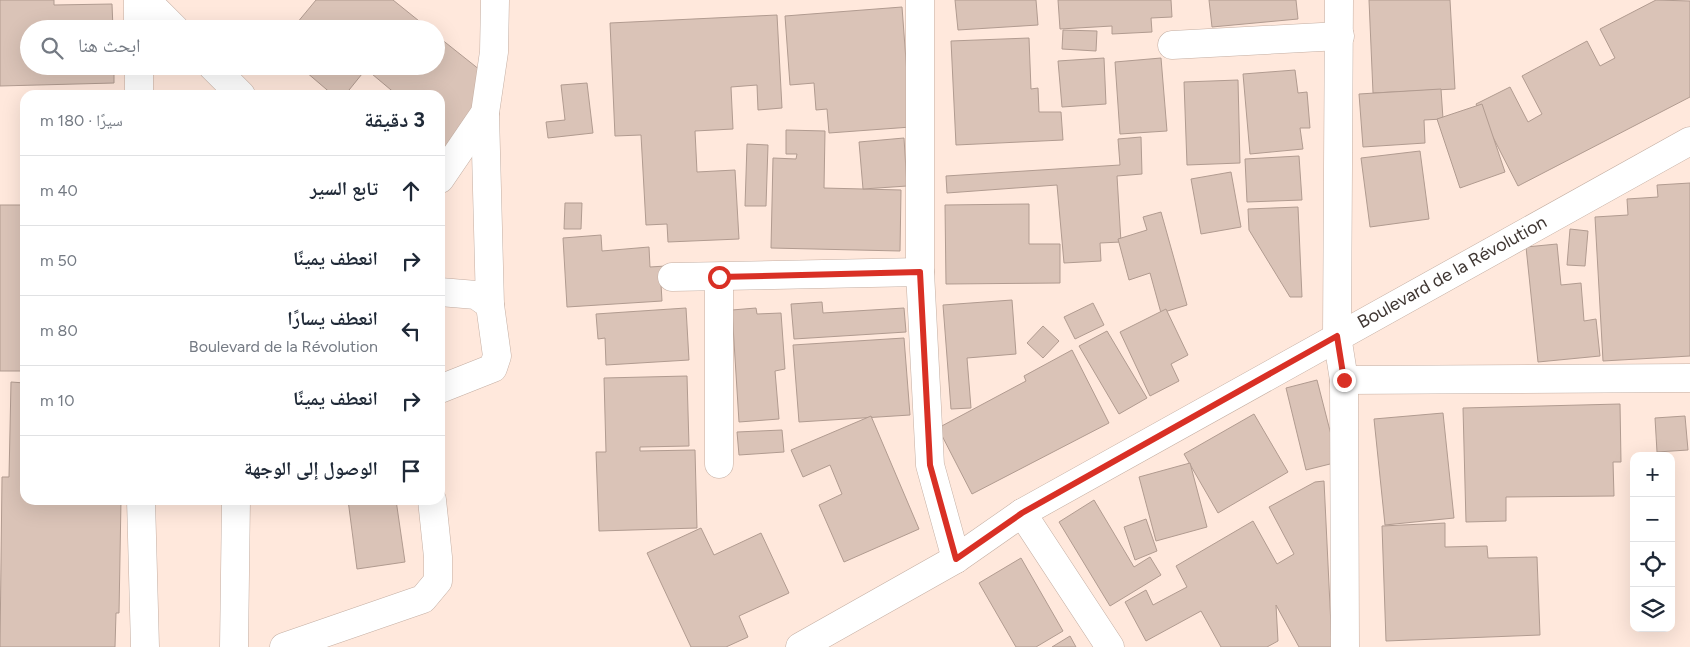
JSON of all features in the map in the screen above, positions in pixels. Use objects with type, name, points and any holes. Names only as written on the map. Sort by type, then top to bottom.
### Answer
[{"type":"street","points":[[138,0],[138,20]]},
{"type":"street","points":[[146,0],[166,20]]},
{"type":"street","points":[[445,387],[493,368],[497,356],[490,305],[485,113],[494,52],[495,0]]},
{"type":"street","points":[[920,0],[920,272],[930,465],[956,559]]},
{"type":"street","points":[[1339,0],[1337,336],[1344,380],[1345,647]]},
{"type":"street","points":[[1172,45],[1340,36]]},
{"type":"street","points":[[139,75],[139,90]]},
{"type":"street","points":[[221,75],[236,90]]},
{"type":"street","points":[[445,172],[485,113]]},
{"type":"street","name":"Boulevard de la Révolution","points":[[800,647],[956,559],[1022,513],[1690,141]]},
{"type":"street","points":[[672,277],[920,272]]},
{"type":"street","points":[[719,277],[719,464]]},
{"type":"street","points":[[445,292],[476,295],[490,305]]},
{"type":"street","points":[[1344,380],[1690,378]]},
{"type":"street","points":[[141,505],[146,647]]},
{"type":"street","points":[[234,647],[236,505]]},
{"type":"street","points":[[284,647],[422,599],[438,581],[432,505]]},
{"type":"street","points":[[1022,513],[1110,647]]},
{"type":"building","points":[[0,0],[54,0],[54,5],[112,4],[113,20],[20,20],[20,75],[114,75],[114,83],[0,86]]},
{"type":"building","points":[[316,0],[393,0],[418,20],[299,20]]},
{"type":"building","points":[[955,0],[1036,0],[1038,25],[958,30]]},
{"type":"building","points":[[1058,0],[1171,0],[1172,17],[1151,18],[1152,32],[1112,34],[1112,26],[1060,29]]},
{"type":"building","points":[[1209,0],[1296,0],[1298,19],[1212,27]]},
{"type":"building","points":[[1369,0],[1450,0],[1455,89],[1373,93]]},
{"type":"building","points":[[1656,0],[1690,1],[1690,97],[1518,186],[1476,104],[1510,87],[1528,122],[1542,114],[1522,76],[1587,41],[1600,66],[1615,58],[1600,29]]},
{"type":"building","points":[[902,7],[911,127],[829,133],[827,109],[816,110],[814,83],[790,85],[785,16]]},
{"type":"building","points":[[777,15],[782,108],[758,110],[757,85],[731,87],[733,129],[695,131],[697,172],[735,170],[739,239],[668,242],[667,224],[646,225],[641,135],[615,136],[610,23]]},
{"type":"building","points":[[1063,30],[1097,31],[1096,51],[1062,49]]},
{"type":"building","points":[[1029,38],[1031,89],[1038,88],[1039,112],[1061,112],[1063,140],[956,145],[951,41]]},
{"type":"building","points":[[445,42],[480,70],[488,132],[445,186],[445,90],[391,90],[373,75],[445,75]]},
{"type":"building","points":[[1104,58],[1106,104],[1062,107],[1058,61]]},
{"type":"building","points":[[1161,58],[1167,131],[1120,134],[1115,62]]},
{"type":"building","points":[[1295,70],[1298,93],[1307,92],[1310,128],[1300,128],[1303,149],[1250,154],[1243,74]]},
{"type":"building","points":[[310,75],[361,75],[349,90],[327,90]]},
{"type":"building","points":[[1238,80],[1240,163],[1187,165],[1184,82]]},
{"type":"building","points":[[587,83],[593,133],[548,138],[546,122],[565,120],[561,85]]},
{"type":"building","points":[[1441,89],[1443,119],[1424,120],[1425,143],[1363,147],[1359,94]]},
{"type":"building","points":[[1482,104],[1505,172],[1460,188],[1437,119]]},
{"type":"building","points":[[786,130],[825,131],[824,188],[901,190],[900,251],[771,248],[773,158],[796,159],[797,154],[786,154]]},
{"type":"building","points":[[1141,137],[1142,174],[1117,176],[1121,242],[1100,243],[1101,261],[1064,263],[1057,185],[947,193],[946,176],[1120,165],[1118,139]]},
{"type":"building","points":[[904,138],[907,186],[863,189],[859,142]]},
{"type":"building","points":[[747,144],[768,145],[766,206],[745,206]]},
{"type":"building","points":[[1420,151],[1429,219],[1370,227],[1361,158]]},
{"type":"building","points":[[1299,156],[1302,200],[1247,202],[1245,159]]},
{"type":"building","points":[[1231,172],[1241,227],[1201,234],[1191,179]]},
{"type":"building","points":[[1690,183],[1690,356],[1603,361],[1595,217],[1628,215],[1627,199],[1658,197],[1657,185]]},
{"type":"building","points":[[565,203],[582,203],[581,229],[564,229]]},
{"type":"building","points":[[1029,204],[1029,244],[1060,244],[1060,283],[946,284],[945,205]]},
{"type":"building","points":[[0,205],[20,205],[20,371],[0,371]]},
{"type":"building","points":[[1298,207],[1302,297],[1290,297],[1249,230],[1248,209]]},
{"type":"building","points":[[1161,212],[1187,305],[1161,313],[1150,273],[1129,280],[1118,239],[1147,230],[1143,217]]},
{"type":"building","points":[[1570,229],[1588,231],[1585,266],[1567,265]]},
{"type":"building","points":[[601,235],[602,251],[649,247],[650,267],[697,264],[661,284],[662,301],[567,307],[563,238]]},
{"type":"building","points":[[1557,244],[1561,285],[1581,283],[1584,321],[1596,319],[1600,356],[1538,362],[1526,247]]},
{"type":"building","points":[[1012,300],[1016,354],[967,358],[971,408],[951,409],[943,305]]},
{"type":"building","points":[[822,302],[823,313],[904,308],[906,332],[794,339],[791,304]]},
{"type":"building","points":[[1093,303],[1104,325],[1075,339],[1064,317]]},
{"type":"building","points":[[686,308],[689,360],[606,365],[605,338],[598,339],[596,314]]},
{"type":"building","points":[[756,308],[757,314],[781,313],[785,369],[775,371],[779,419],[739,422],[732,310]]},
{"type":"building","points":[[1166,309],[1188,355],[1171,364],[1179,381],[1150,396],[1120,332]]},
{"type":"building","points":[[1043,326],[1059,341],[1043,358],[1027,343]]},
{"type":"building","points":[[1107,331],[1147,398],[1119,414],[1079,346]]},
{"type":"building","points":[[904,338],[910,415],[799,422],[793,345]]},
{"type":"building","points":[[1072,350],[1109,423],[972,494],[938,428],[1026,381],[1024,376]]},
{"type":"building","points":[[687,376],[689,446],[640,447],[640,451],[695,450],[697,528],[599,531],[596,452],[606,452],[604,378]]},
{"type":"building","points":[[1317,380],[1338,462],[1306,470],[1286,388]]},
{"type":"building","points":[[11,382],[20,383],[20,505],[121,505],[119,613],[116,613],[115,647],[0,647],[2,477],[9,477]]},
{"type":"building","points":[[1620,404],[1621,462],[1613,462],[1614,496],[1506,497],[1506,521],[1466,522],[1463,408]]},
{"type":"building","points":[[1443,413],[1454,518],[1385,525],[1374,419]]},
{"type":"building","points":[[1254,414],[1288,472],[1218,513],[1184,454]]},
{"type":"building","points":[[871,416],[919,529],[844,562],[819,505],[842,494],[830,465],[803,477],[791,450]]},
{"type":"building","points":[[1685,416],[1688,450],[1657,452],[1655,418]]},
{"type":"building","points":[[782,430],[784,452],[739,455],[737,432]]},
{"type":"building","points":[[1190,463],[1207,527],[1156,541],[1139,477]]},
{"type":"building","points":[[1324,481],[1332,647],[1299,647],[1276,605],[1278,641],[1267,647],[1221,647],[1201,611],[1146,641],[1125,602],[1146,590],[1153,605],[1187,587],[1176,566],[1253,521],[1277,564],[1294,554],[1269,507],[1315,482]]},
{"type":"building","points":[[1094,500],[1134,567],[1150,557],[1161,575],[1110,606],[1059,522]]},
{"type":"building","points":[[349,505],[397,505],[405,562],[357,569]]},
{"type":"building","points":[[1146,519],[1157,551],[1135,560],[1124,527]]},
{"type":"building","points":[[1445,523],[1445,547],[1487,546],[1488,558],[1537,557],[1540,635],[1386,641],[1382,526]]},
{"type":"building","points":[[701,528],[714,555],[761,533],[789,593],[739,616],[748,637],[726,647],[691,647],[647,553]]},
{"type":"building","points":[[1021,558],[1063,631],[1036,647],[1016,647],[979,583]]},
{"type":"building","points":[[1070,636],[1076,647],[1052,647]]},
{"type":"route","points":[[719,277],[920,272],[930,465],[956,559],[1022,513],[1337,336],[1344,380]]}]
